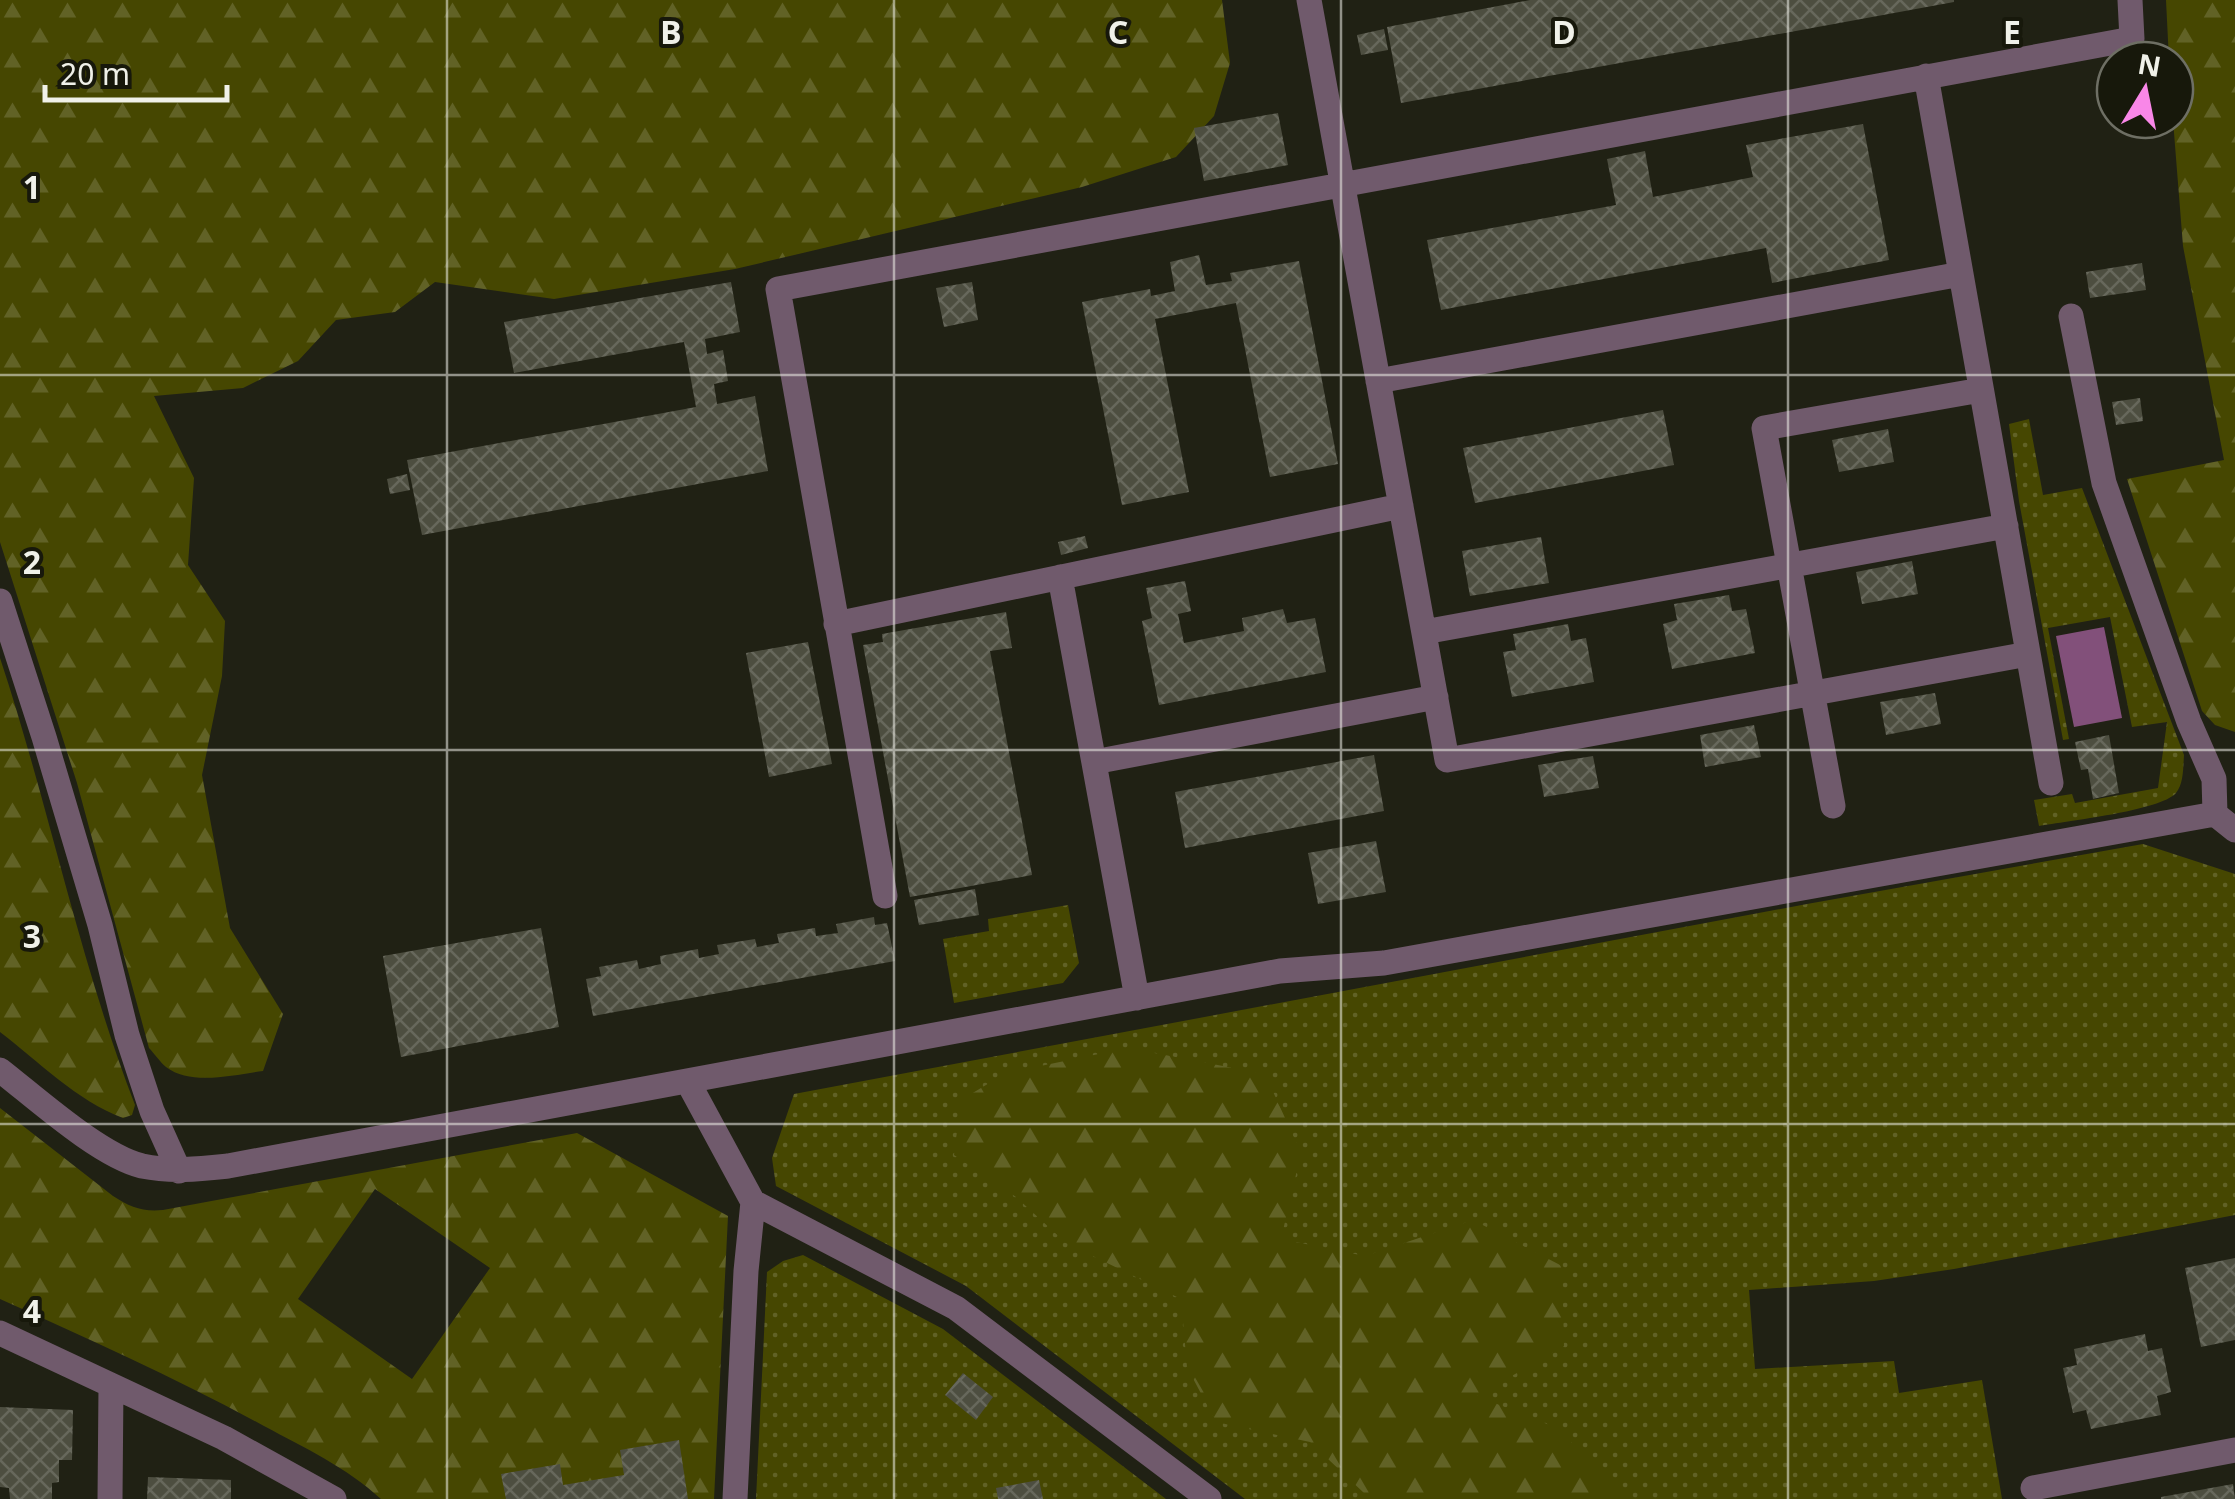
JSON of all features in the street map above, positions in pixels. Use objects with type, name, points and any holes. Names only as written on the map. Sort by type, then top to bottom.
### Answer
[{"type":"street","points":[[1309,0],[1447,760],[2028,654]]},
{"type":"street","points":[[885,896],[778,289],[2132,38],[2130,0]]},
{"type":"street","points":[[1926,76],[2051,783]]},
{"type":"street","points":[[1378,380],[1960,274]]},
{"type":"street","points":[[2071,316],[2104,483],[2189,722],[2214,779],[2225,822]]},
{"type":"street","points":[[1833,806],[1764,428],[1981,390]]},
{"type":"street","points":[[836,624],[1401,506]]},
{"type":"street","points":[[1424,632],[2006,526]]},
{"type":"street","points":[[1060,577],[1137,998]]},
{"type":"street","points":[[0,601],[44,737],[152,1111],[179,1171]]},
{"type":"street","points":[[1094,762],[1436,697]]},
{"type":"street","points":[[2225,822],[2235,789]]},
{"type":"street","points":[[0,1070],[94,1143],[138,1165],[179,1171],[228,1166],[1280,971],[1384,963],[2225,822]]},
{"type":"street","points":[[688,1082],[752,1202],[734,1499]]},
{"type":"street","points":[[752,1202],[956,1308],[1209,1499]]},
{"type":"street","points":[[0,1333],[224,1438],[334,1499]]},
{"type":"street","points":[[110,1499],[112,1386]]},
{"type":"street","points":[[2033,1488],[2235,1450]]},
{"type":"green space","points":[[0,0],[1222,0],[1230,63],[1214,116],[1176,157],[1082,187],[735,269],[554,299],[435,282],[395,312],[336,320],[298,361],[243,388],[154,396],[194,478],[188,565],[225,621],[222,676],[202,775],[230,928],[283,1014],[263,1071],[200,1078],[176,1073],[149,1048],[77,783],[0,542]]},
{"type":"green space","points":[[2166,0],[2235,0],[2235,732],[2215,725],[2202,711],[2127,479],[2224,460],[2183,246],[2175,140],[2195,140],[2195,40],[2168,40]]},
{"type":"green space","points":[[2029,419],[2043,495],[2082,488],[2184,755],[2180,785],[2167,799],[2133,810],[2039,826],[2034,800],[2072,794],[2075,803],[2158,788],[2167,722],[2132,727],[2110,617],[2048,628],[2069,739],[2063,740],[2019,501],[2009,424]]},
{"type":"green space","points":[[0,658],[97,995],[135,1105],[132,1115],[123,1118],[74,1091],[0,1032]]},
{"type":"green space","points":[[2143,844],[2235,874],[2235,1215],[1954,1269],[1874,1281],[1749,1290],[1755,1369],[1894,1361],[1899,1393],[1982,1380],[2002,1499],[1245,1499],[966,1286],[776,1186],[772,1158],[794,1094]]},
{"type":"green space","points":[[1068,905],[1079,963],[1063,983],[954,1003],[943,939],[989,931],[988,919]]},
{"type":"green space","points":[[1128,1048],[1265,1074],[1301,1153],[1281,1239],[1365,1256],[1473,1220],[1562,1266],[1564,1346],[1477,1396],[1557,1428],[1629,1499],[1366,1499],[1310,1442],[1216,1422],[1187,1367],[1181,1299],[1066,1243],[1016,1197],[954,1155],[961,1100],[1006,1073]]},
{"type":"green space","points":[[0,1108],[113,1196],[149,1210],[577,1133],[728,1216],[714,1499],[381,1499],[325,1459],[232,1409],[0,1299]],"holes":[[[375,1189],[490,1268],[412,1379],[298,1299]]]},
{"type":"green space","points":[[803,1255],[943,1329],[1166,1499],[756,1499],[767,1272],[783,1261]]},
{"type":"shaded area","points":[[2104,627],[2122,718],[2074,727],[2056,636]]},
{"type":"building","points":[[1530,0],[1954,2],[1401,103],[1387,27]]},
{"type":"building","points":[[1384,29],[1388,50],[1361,55],[1357,35]]},
{"type":"building","points":[[1278,113],[1288,165],[1204,181],[1194,128]]},
{"type":"building","points":[[1863,124],[1889,260],[1772,283],[1766,248],[1441,310],[1427,240],[1616,205],[1607,159],[1645,151],[1653,197],[1753,177],[1746,145]]},
{"type":"building","points":[[1199,255],[1206,285],[1232,281],[1230,273],[1299,261],[1338,464],[1270,477],[1236,303],[1155,319],[1189,492],[1122,505],[1082,302],[1150,289],[1151,296],[1175,291],[1170,262]]},
{"type":"building","points":[[2142,263],[2146,290],[2090,298],[2086,272]]},
{"type":"building","points":[[731,282],[740,332],[705,339],[707,354],[723,350],[728,381],[714,384],[717,404],[755,396],[768,471],[422,535],[407,460],[696,407],[684,342],[514,373],[504,322]]},
{"type":"building","points":[[972,282],[978,320],[944,327],[936,288]]},
{"type":"building","points":[[2140,398],[2143,421],[2116,425],[2112,402]]},
{"type":"building","points":[[1663,410],[1674,465],[1475,503],[1463,448]]},
{"type":"building","points":[[1888,429],[1894,462],[1839,472],[1832,440]]},
{"type":"building","points":[[407,474],[410,490],[390,494],[387,479]]},
{"type":"building","points":[[1085,536],[1088,548],[1061,555],[1058,542]]},
{"type":"building","points":[[1541,537],[1549,583],[1470,596],[1462,551]]},
{"type":"building","points":[[1912,561],[1918,594],[1862,604],[1856,572]]},
{"type":"building","points":[[1185,581],[1191,611],[1178,614],[1184,643],[1244,631],[1242,618],[1283,609],[1287,623],[1315,618],[1326,672],[1159,705],[1142,621],[1152,618],[1146,588]]},
{"type":"building","points":[[1729,595],[1732,611],[1746,609],[1755,653],[1672,669],[1663,624],[1677,620],[1674,604]]},
{"type":"building","points":[[1006,612],[1012,648],[990,651],[1032,875],[910,897],[863,645],[883,642],[882,634]]},
{"type":"building","points":[[1568,624],[1571,641],[1586,638],[1594,682],[1512,697],[1503,652],[1516,650],[1513,634]]},
{"type":"building","points":[[808,642],[832,764],[769,777],[746,653]]},
{"type":"building","points":[[1935,693],[1941,724],[1886,735],[1880,702]]},
{"type":"building","points":[[1754,725],[1761,757],[1705,767],[1700,735]]},
{"type":"building","points":[[2109,735],[2119,793],[2093,799],[2088,769],[2081,770],[2075,742]]},
{"type":"building","points":[[1374,755],[1384,811],[1185,848],[1175,792]]},
{"type":"building","points":[[1593,756],[1599,788],[1544,797],[1538,765]]},
{"type":"building","points":[[1376,841],[1386,892],[1318,904],[1308,853]]},
{"type":"building","points":[[975,889],[979,915],[919,925],[914,900]]},
{"type":"building","points":[[874,917],[875,925],[887,923],[895,961],[593,1016],[586,979],[601,976],[599,967],[637,960],[639,969],[661,964],[660,956],[698,949],[699,958],[719,954],[717,945],[755,939],[757,947],[779,943],[777,934],[815,928],[816,936],[838,933],[836,924]]},
{"type":"building","points":[[541,928],[559,1027],[401,1057],[383,956]]},
{"type":"building","points":[[2235,1258],[2235,1340],[2201,1347],[2185,1268]]},
{"type":"building","points":[[2145,1334],[2148,1351],[2162,1348],[2171,1392],[2157,1396],[2161,1415],[2091,1429],[2086,1410],[2073,1413],[2063,1368],[2077,1365],[2074,1349]]},
{"type":"building","points":[[963,1373],[993,1397],[976,1420],[945,1395]]},
{"type":"building","points":[[0,1407],[73,1410],[72,1460],[59,1460],[59,1482],[52,1483],[52,1499],[10,1499],[9,1488],[0,1487]]},
{"type":"building","points":[[679,1440],[688,1499],[506,1499],[501,1474],[560,1464],[563,1485],[624,1475],[620,1450]]},
{"type":"building","points":[[148,1477],[231,1480],[231,1499],[147,1499]]},
{"type":"building","points":[[1039,1480],[1043,1499],[998,1499],[996,1488]]},
{"type":"building","points":[[2233,1484],[2235,1499],[2161,1499],[2161,1497]]}]
